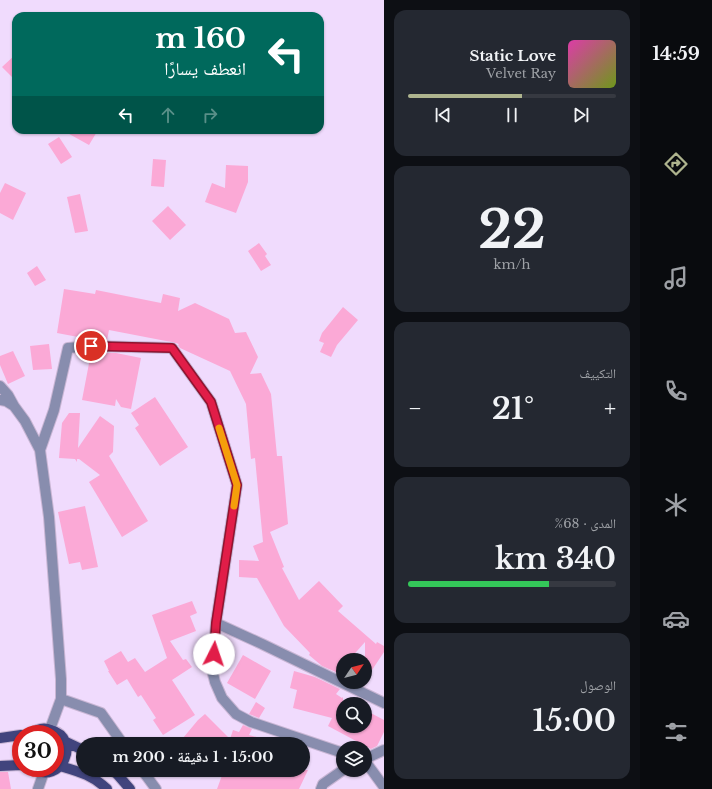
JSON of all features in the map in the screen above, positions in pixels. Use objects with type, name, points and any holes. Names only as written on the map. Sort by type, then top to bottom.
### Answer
[{"type":"main road","points":[[0,738],[12,736]]},
{"type":"main road","points":[[64,740],[76,746]]},
{"type":"main road","points":[[64,740],[66,745],[66,754],[64,760]]},
{"type":"main road","points":[[0,766],[12,765]]},
{"type":"main road","points":[[64,767],[82,772],[92,777],[107,789]]},
{"type":"main road","points":[[120,777],[130,789]]},
{"type":"street","points":[[40,450],[54,410],[68,348],[91,346],[172,348],[211,402],[237,485],[216,623],[212,670],[215,682],[222,698],[236,714],[251,722],[336,751]]},
{"type":"street","points":[[0,386],[8,395],[25,421],[40,450],[49,517],[61,679],[61,700],[52,725]]},
{"type":"street","points":[[0,400],[6,401],[14,406]]},
{"type":"street","points":[[216,623],[384,703]]},
{"type":"street","points":[[61,700],[101,713],[119,737]]},
{"type":"street","points":[[372,756],[384,750]]},
{"type":"street","points":[[372,770],[384,786]]},
{"type":"street","points":[[321,789],[323,784],[336,775]]},
{"type":"street","points":[[38,789],[42,777]]},
{"type":"street","points":[[147,777],[156,789]]},
{"type":"building","points":[[12,58],[12,77],[2,67]]},
{"type":"building","points":[[69,134],[96,134],[89,145]]},
{"type":"building","points":[[59,137],[72,157],[61,164],[48,144]]},
{"type":"building","points":[[153,159],[166,160],[164,187],[151,186]]},
{"type":"building","points":[[226,165],[248,166],[248,182],[236,213],[205,202],[212,183],[225,188]]},
{"type":"building","points":[[5,183],[26,193],[13,220],[0,213],[0,193]]},
{"type":"building","points":[[80,194],[88,231],[75,233],[67,197]]},
{"type":"building","points":[[168,206],[186,225],[170,240],[152,221]]},
{"type":"building","points":[[259,243],[267,254],[265,256],[271,265],[261,271],[248,251]]},
{"type":"building","points":[[37,266],[46,280],[35,286],[27,273]]},
{"type":"building","points":[[64,289],[95,294],[96,290],[161,303],[163,294],[180,298],[178,311],[195,303],[229,319],[235,333],[246,332],[258,357],[250,374],[261,373],[271,394],[277,456],[282,456],[288,524],[270,532],[284,567],[282,568],[299,600],[319,581],[343,606],[338,611],[376,644],[377,642],[384,646],[384,652],[372,670],[372,653],[365,653],[365,642],[355,653],[336,653],[336,672],[322,666],[309,655],[310,653],[284,626],[257,578],[239,577],[239,560],[259,561],[253,546],[263,542],[255,458],[251,459],[246,404],[230,371],[180,348],[178,345],[179,344],[172,342],[109,330],[107,340],[94,340],[57,333]]},
{"type":"building","points":[[343,307],[358,320],[337,345],[331,357],[320,352],[324,343],[319,341],[322,333]]},
{"type":"building","points":[[49,344],[52,369],[33,370],[30,346]]},
{"type":"building","points":[[13,351],[25,376],[8,384],[0,365],[0,356]]},
{"type":"building","points":[[91,353],[116,353],[141,358],[131,409],[121,407],[116,399],[115,406],[82,400]]},
{"type":"building","points":[[155,397],[188,447],[160,466],[135,428],[139,425],[131,413]]},
{"type":"building","points":[[69,413],[80,413],[78,448],[100,416],[114,426],[113,452],[109,456],[148,521],[122,537],[89,482],[100,475],[79,459],[77,459],[77,462],[75,459],[59,458],[62,423]]},
{"type":"building","points":[[85,506],[98,567],[82,570],[80,562],[69,564],[58,512]]},
{"type":"building","points":[[192,601],[197,613],[190,616],[196,631],[170,641],[183,660],[186,659],[192,667],[172,680],[195,715],[163,735],[153,720],[156,718],[141,695],[138,697],[127,679],[117,685],[108,671],[104,661],[121,651],[128,662],[135,658],[145,672],[167,658],[152,615]]},
{"type":"building","points":[[243,655],[271,671],[255,699],[227,683]]},
{"type":"building","points":[[294,671],[315,677],[336,687],[336,689],[340,689],[336,694],[340,697],[336,697],[336,730],[328,726],[332,718],[293,708],[297,690],[290,688]]},
{"type":"building","points":[[256,702],[265,708],[259,718],[249,714]]},
{"type":"building","points":[[205,714],[228,737],[184,737]]},
{"type":"building","points":[[372,714],[384,720],[384,732],[377,746],[372,748],[372,741],[356,741],[341,733],[372,733]]},
{"type":"building","points":[[243,725],[252,729],[249,735],[256,737],[231,737],[233,730],[239,732]]},
{"type":"building","points":[[0,772],[8,772],[11,789],[0,789]]},
{"type":"building","points":[[221,777],[305,777],[299,789],[217,789]]},
{"type":"slow traffic","points":[[219,428],[237,485],[234,506]]},
{"type":"route","points":[[91,346],[172,348],[211,402],[237,485],[216,623],[214,654]]}]
